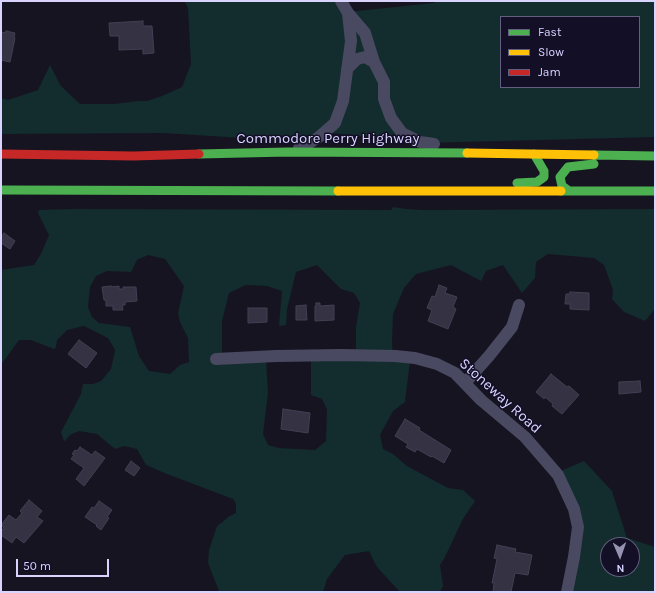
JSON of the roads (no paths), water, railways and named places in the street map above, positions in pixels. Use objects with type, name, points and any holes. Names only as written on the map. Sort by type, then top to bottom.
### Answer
[{"type":"highway","name":"Commodore Perry Highway","points":[[1,154],[134,156],[288,152],[534,154],[655,157]]},
{"type":"highway","points":[[396,191],[537,182],[544,177],[544,171],[534,154]]},
{"type":"highway","points":[[570,191],[562,186],[560,176],[568,167],[655,157]]},
{"type":"highway","points":[[1,190],[655,191]]},
{"type":"street","points":[[342,1],[348,12],[365,33],[374,62],[384,82],[384,99],[390,118],[402,133],[420,142],[534,154]]},
{"type":"street","points":[[288,152],[306,145],[319,137],[335,123],[343,101],[351,41],[348,12]]},
{"type":"street","points":[[347,69],[357,59],[365,57],[374,62]]},
{"type":"street","points":[[465,383],[512,327],[520,305]]},
{"type":"street","name":"Stoneway Road","points":[[216,359],[334,355],[395,356],[415,358],[437,364],[455,374],[481,400],[525,437],[558,475],[574,509],[578,527],[567,592]]}]
